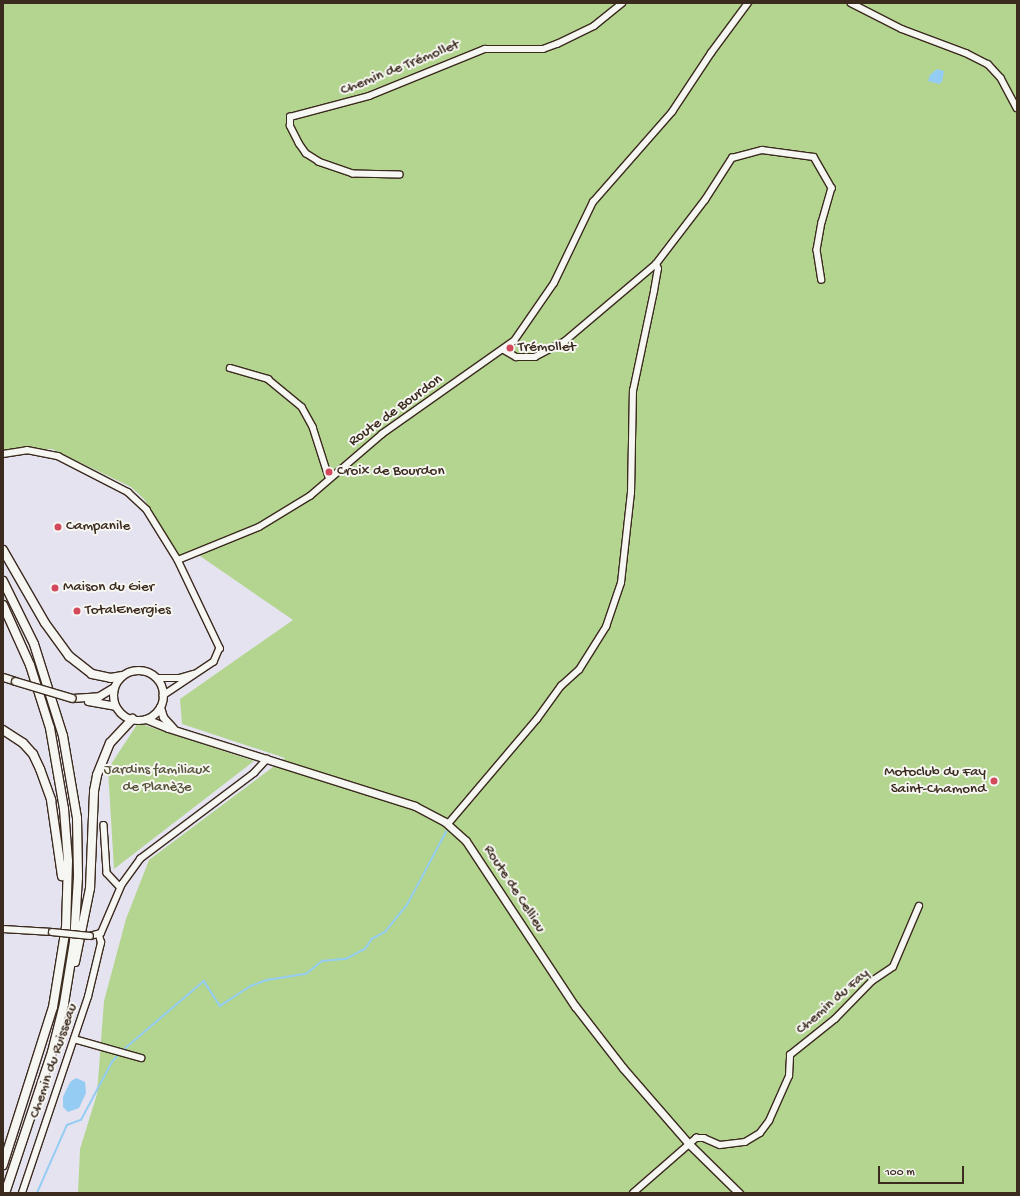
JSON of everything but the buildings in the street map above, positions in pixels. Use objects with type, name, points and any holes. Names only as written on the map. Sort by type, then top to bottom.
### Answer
[{"type":"highway","points":[[3,550],[45,623],[69,656],[92,674],[111,678],[121,676]]},
{"type":"highway","points":[[3,581],[24,620],[43,666],[63,736],[72,782],[76,818],[78,877],[70,971],[52,1052],[5,1193]]},
{"type":"highway","points":[[3,605],[30,665],[50,728],[58,766],[67,838],[66,906],[61,967],[53,1007],[3,1165]]},
{"type":"highway","points":[[70,971],[78,958],[90,888],[94,791],[97,775],[110,743],[132,719]]},
{"type":"highway","points":[[3,730],[24,743],[33,754],[40,769],[51,800],[58,834],[66,906]]},
{"type":"main road","points":[[72,698],[98,696],[114,687],[121,676],[139,669],[157,678],[163,696],[160,707],[163,717],[174,730]]},
{"type":"main road","points":[[3,677],[72,698],[116,706]]},
{"type":"main road","points":[[114,687],[116,706],[125,716],[132,719],[146,718],[160,707]]},
{"type":"main road","name":"Route de Cellieu","points":[[146,718],[174,730],[415,806],[448,824],[466,841],[575,1006],[623,1068],[689,1144],[739,1193]]},
{"type":"street","name":"Chemin de Trémollet","points":[[400,175],[353,174],[319,162],[306,154],[299,144],[290,126],[290,117],[369,96],[485,49],[543,49],[594,26],[622,3]]},
{"type":"street","name":"Route de Bourdon","points":[[177,559],[259,527],[310,496],[329,478],[419,407],[504,350],[514,341],[541,306],[592,202],[672,112],[711,53],[748,3]]},
{"type":"street","points":[[851,3],[902,29],[966,53],[988,64],[1001,78],[1017,108]]},
{"type":"street","points":[[504,350],[516,357],[525,358],[552,350],[656,264],[705,200],[732,158],[768,149],[814,157],[832,188],[822,222],[817,250],[822,280]]},
{"type":"street","points":[[448,824],[537,719],[561,686],[579,670],[606,628],[621,583],[631,492],[633,391],[658,269],[656,264]]},
{"type":"street","points":[[230,368],[268,379],[302,407],[313,427],[329,478]]},
{"type":"street","points":[[3,454],[26,450],[58,456],[128,492],[144,506],[177,559],[220,648],[217,658],[163,696]]},
{"type":"street","points":[[157,678],[180,678],[199,671]]},
{"type":"street","points":[[3,929],[90,936],[99,935],[120,887],[140,859],[257,770],[267,759]]},
{"type":"street","points":[[104,825],[107,873],[120,887]]},
{"type":"street","name":"Chemin du Fay","points":[[689,1144],[699,1137],[720,1145],[745,1142],[760,1133],[769,1120],[789,1076],[790,1055],[835,1019],[872,982],[893,967],[919,906]]},
{"type":"street","name":"Chemin du Ruisseau","points":[[22,1193],[74,1039],[98,958],[101,943],[99,935]]},
{"type":"street","points":[[74,1039],[141,1058]]},
{"type":"street","points":[[633,1193],[689,1144]]},
{"type":"green space","points":[[3,3],[1017,3],[1017,1193],[78,1193],[80,1149],[97,1094],[104,1001],[126,919],[149,860],[285,758],[182,724],[180,699],[293,620],[200,556],[178,556],[144,499],[131,487],[52,449],[3,449]]},
{"type":"green space","name":"Jardins familiaux de Planèze","points":[[138,723],[254,761],[114,869],[108,769]]},
{"type":"water","points":[[937,69],[944,71],[942,82],[939,84],[928,81],[930,75]]},
{"type":"water","points":[[76,1078],[85,1082],[86,1093],[79,1108],[68,1112],[63,1107],[63,1097],[70,1082]]},
{"type":"waterway","points":[[122,1051],[204,981],[220,1006],[251,986],[267,980],[306,974],[322,961],[346,959],[365,949],[372,939],[385,932],[407,905],[446,832]]},
{"type":"waterway","points":[[37,1193],[67,1125],[81,1120],[112,1062],[119,1054]]},
{"type":"place","name":"Trémollet","points":[[510,348]]},
{"type":"place","name":"Croix de Bourdon","points":[[329,472]]},
{"type":"place","name":"Campanile","points":[[58,527]]},
{"type":"place","name":"Maison du Gier","points":[[55,588]]},
{"type":"place","name":"TotalEnergies","points":[[77,611]]},
{"type":"place","name":"Motoclub du Fay Saint-Chamond","points":[[994,781]]}]
